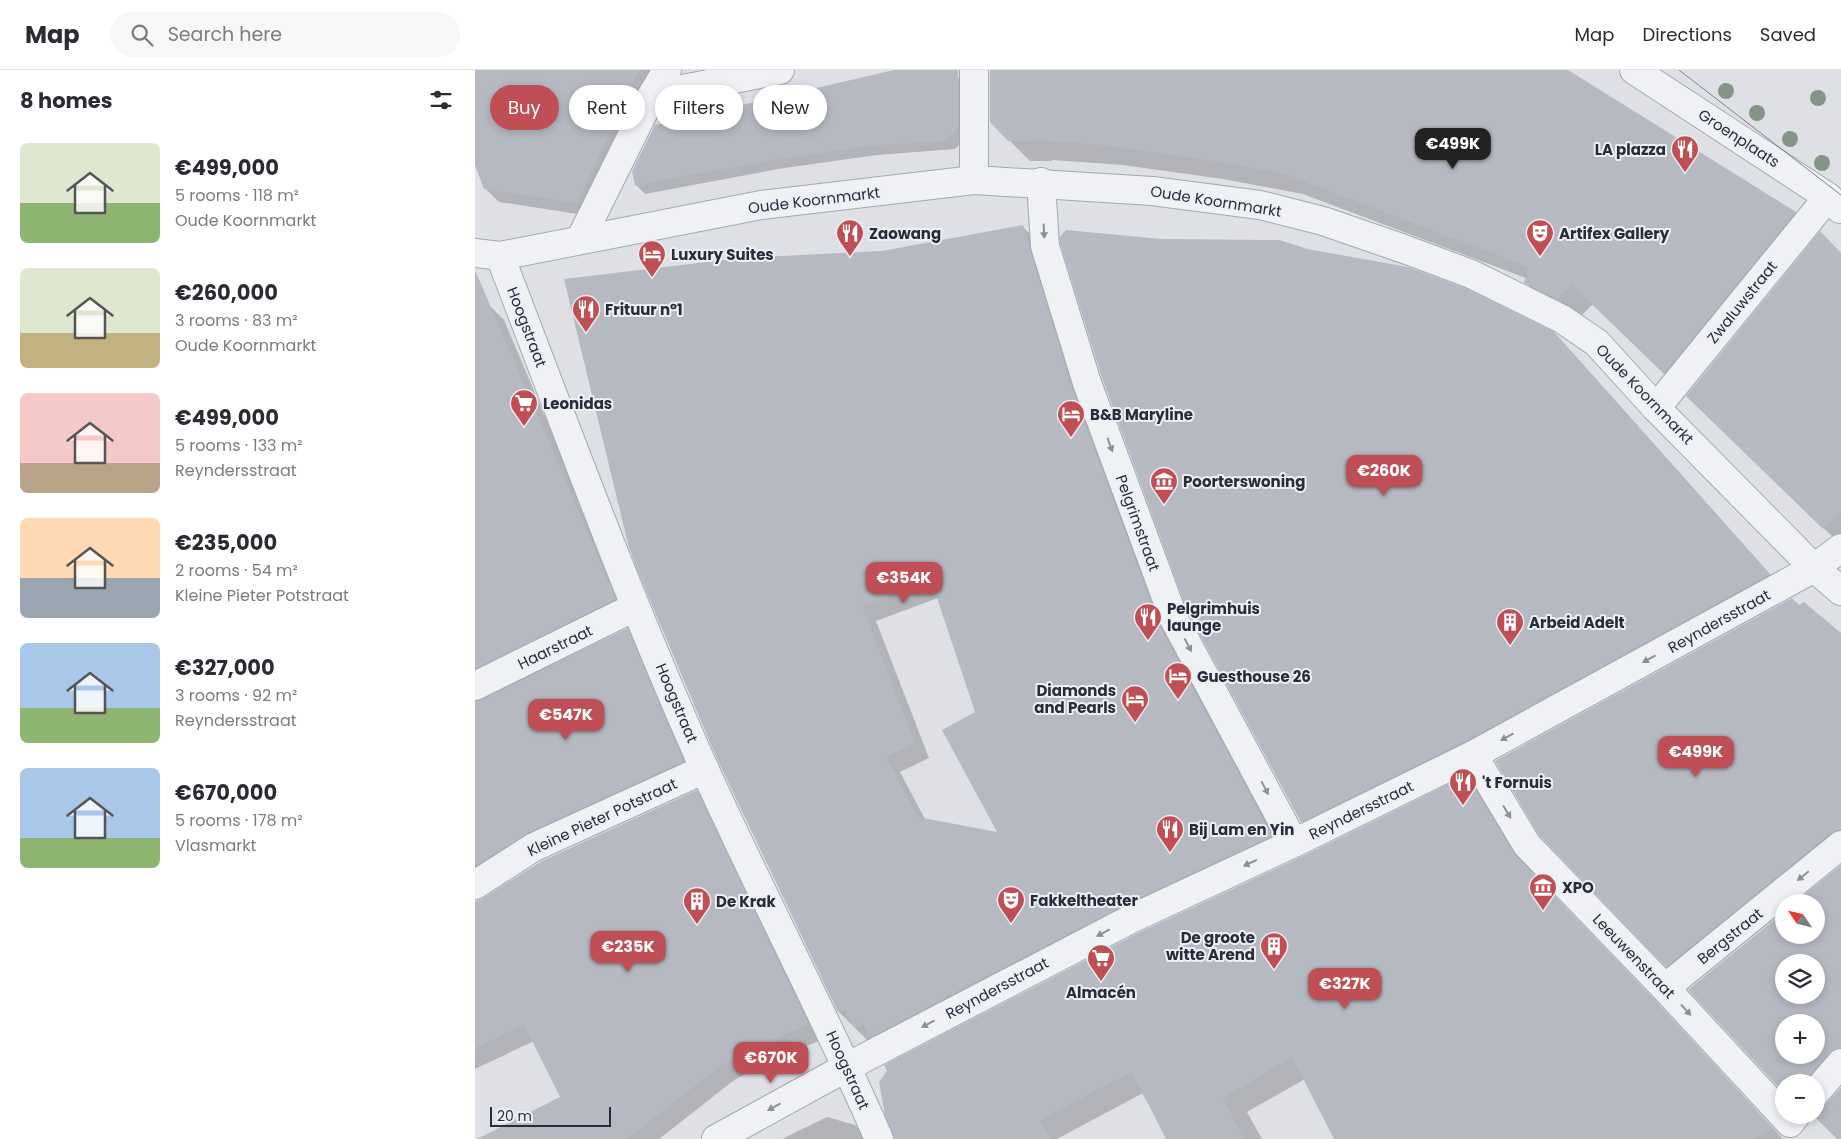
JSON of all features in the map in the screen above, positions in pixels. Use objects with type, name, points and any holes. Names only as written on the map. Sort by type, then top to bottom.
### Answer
[{"type":"street","points":[[580,240],[652,95],[667,70]]},
{"type":"street","points":[[652,95],[780,70]]},
{"type":"street","points":[[974,70],[974,180]]},
{"type":"street","name":"Groenplaats","points":[[1634,70],[1835,203]]},
{"type":"street","name":"Oude Koornmarkt","points":[[488,255],[761,206],[974,180],[1041,182],[1152,191],[1260,205],[1323,221],[1404,248],[1471,274],[1562,319],[1597,343],[1656,408],[1815,568],[1841,591]]},
{"type":"street","name":"Pelgrimstraat","points":[[1041,182],[1047,255],[1087,383],[1174,619],[1294,843]]},
{"type":"street","name":"Zwaluwstraat","points":[[1656,408],[1835,203]]},
{"type":"street","name":"Hoogstraat","points":[[488,255],[705,769],[847,1067],[879,1139]]},
{"type":"street","name":"Reyndersstraat","points":[[716,1139],[847,1067],[1131,919],[1294,843],[1473,755],[1815,568],[1841,548]]},
{"type":"street","name":"Haarstraat","points":[[475,686],[635,607]]},
{"type":"street","name":"Leeuwenstraat","points":[[1473,755],[1527,845],[1665,988],[1790,1126]]},
{"type":"street","name":"Kleine Pieter Potstraat","points":[[475,884],[533,847],[705,769]]},
{"type":"street","name":"Bergstraat","points":[[1665,988],[1841,845]]},
{"type":"street","points":[[1825,1082],[1841,1063]]},
{"type":"building","points":[[475,70],[639,70],[632,85],[569,85],[569,130],[611,130],[577,203],[484,189],[475,165]]},
{"type":"building","points":[[894,70],[958,70],[958,128],[946,141],[867,146],[768,161],[635,185],[632,171],[655,125],[655,130],[743,130],[743,105],[753,102],[753,130],[827,130],[827,85]]},
{"type":"building","points":[[990,70],[1568,70],[1796,212],[1664,374],[1572,285],[1557,299],[1524,283],[1528,267],[1282,173],[1102,145],[1032,140],[1008,141],[990,122]]},
{"type":"building","points":[[1023,225],[1072,388],[1159,625],[1272,836],[1124,905],[870,1037],[863,1023],[854,1028],[845,1010],[838,1012],[718,761],[638,572],[628,544],[564,279],[741,258],[882,251]],"holes":[[[931,580],[975,712],[942,730],[997,832],[918,817],[886,757],[915,743],[862,606]]]},
{"type":"building","points":[[1066,230],[1161,239],[1280,240],[1307,249],[1408,267],[1465,288],[1554,332],[1770,574],[1466,741],[1301,822],[1188,613],[1102,378],[1060,243],[1060,237]]},
{"type":"building","points":[[1820,231],[1841,253],[1841,512],[1823,529],[1686,396]]},
{"type":"building","points":[[475,270],[616,599],[475,669]]},
{"type":"building","points":[[1792,598],[1799,605],[1804,602],[1841,633],[1841,830],[1831,833],[1666,967],[1539,835],[1495,761]]},
{"type":"building","points":[[628,628],[684,761],[528,833],[475,866],[475,701]]},
{"type":"building","points":[[1467,775],[1516,856],[1654,999],[1773,1128],[1755,1139],[1334,1139],[1292,1057],[1223,1098],[1244,1139],[1167,1139],[1131,1072],[1040,1120],[1051,1139],[894,1139],[885,1115],[879,1082],[887,1071],[884,1065],[1138,933],[1301,857]]},
{"type":"building","points":[[697,790],[809,1024],[742,1053],[719,1067],[627,1139],[477,1139],[560,1097],[524,1025],[475,1048],[475,901],[483,898],[542,861]]},
{"type":"building","points":[[1841,865],[1841,1048],[1829,1053],[1825,1058],[1825,1014],[1775,1014],[1775,1064],[1820,1064],[1811,1074],[1775,1074],[1775,1083],[1688,990],[1775,919],[1775,944],[1825,944],[1825,894],[1805,894]]},
{"type":"building","points":[[1841,1087],[1841,1139],[1837,1139],[1822,1124],[1825,1124],[1825,1104]]},
{"type":"tram line","points":[[1679,70],[1841,195]]},
{"type":"place","name":"LA plazza","points":[[1685,173]]},
{"type":"place","name":"Zaowang","points":[[850,257]]},
{"type":"place","name":"Artifex Gallery","points":[[1540,257]]},
{"type":"place","name":"Luxury Suites","points":[[652,278]]},
{"type":"place","name":"Frituur n°1","points":[[586,333]]},
{"type":"place","name":"Leonidas","points":[[524,427]]},
{"type":"place","name":"B&B Maryline","points":[[1071,438]]},
{"type":"place","name":"Poorterswoning","points":[[1164,505]]},
{"type":"place","name":"Pelgrimhuis launge","points":[[1148,641]]},
{"type":"place","name":"Arbeid Adelt","points":[[1510,646]]},
{"type":"place","name":"Guesthouse 26","points":[[1178,700]]},
{"type":"place","name":"Diamonds and Pearls","points":[[1135,723]]},
{"type":"place","name":"'t Fornuis","points":[[1463,806]]},
{"type":"place","name":"Bij Lam en Yin","points":[[1170,853]]},
{"type":"place","name":"XPO","points":[[1543,911]]},
{"type":"place","name":"Fakkeltheater","points":[[1011,924]]},
{"type":"place","name":"De Krak","points":[[697,925]]},
{"type":"place","name":"De groote witte Arend","points":[[1274,970]]},
{"type":"place","name":"Almacén","points":[[1101,982]]}]
